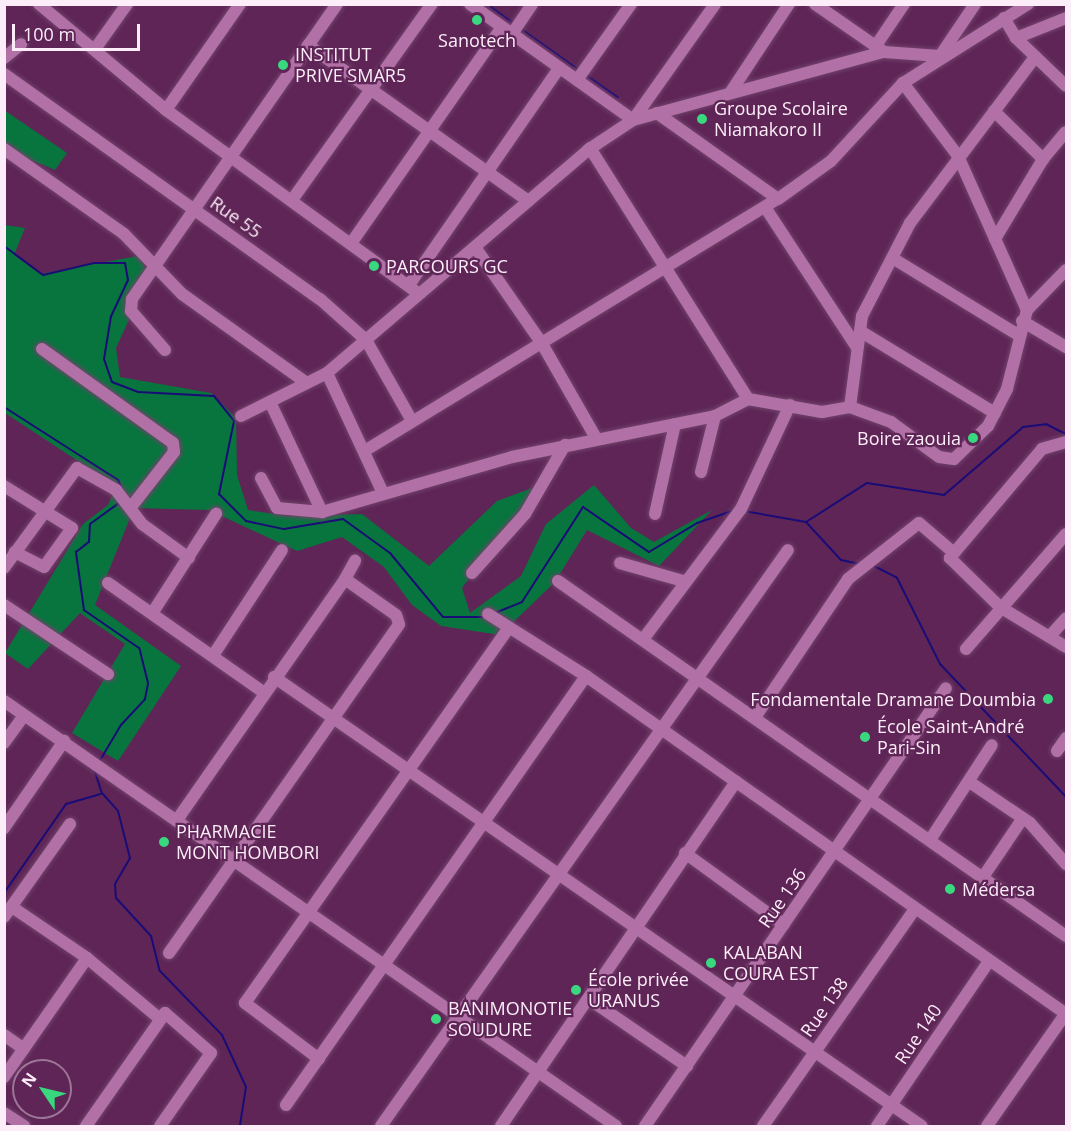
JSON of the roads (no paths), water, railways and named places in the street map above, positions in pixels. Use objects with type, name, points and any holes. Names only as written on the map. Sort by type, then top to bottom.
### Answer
[{"type":"street","points":[[39,4],[166,110],[413,289]]},
{"type":"street","points":[[95,49],[127,4]]},
{"type":"street","points":[[166,110],[240,4]]},
{"type":"street","points":[[165,350],[130,305],[152,267],[337,4]]},
{"type":"street","points":[[292,200],[432,4]]},
{"type":"street","points":[[470,4],[633,120]]},
{"type":"street","points":[[352,243],[431,131],[507,31],[521,20],[532,4]]},
{"type":"street","points":[[577,80],[631,4]]},
{"type":"street","points":[[633,120],[715,4]]},
{"type":"street","points":[[730,93],[789,4]]},
{"type":"street","points":[[879,50],[904,4]]},
{"type":"street","points":[[940,56],[975,4]]},
{"type":"street","points":[[366,450],[778,199],[831,161],[903,83],[940,56],[1028,4]]},
{"type":"street","points":[[823,7],[879,50]]},
{"type":"street","points":[[1004,18],[1016,38],[1066,86]]},
{"type":"street","points":[[1016,38],[1066,18]]},
{"type":"street","points":[[4,58],[21,44]]},
{"type":"street","points":[[308,45],[528,201]]},
{"type":"street","points":[[413,289],[477,250],[528,201],[590,148],[633,120],[879,50],[940,56]]},
{"type":"street","points":[[850,407],[856,346],[860,331],[910,223],[958,156],[1035,57]]},
{"type":"street","points":[[241,416],[327,373],[366,340],[413,289],[559,68]]},
{"type":"street","name":"Rue 55","points":[[4,74],[320,299],[366,340],[412,421]]},
{"type":"street","points":[[903,83],[958,156],[995,239],[1025,316],[1066,347]]},
{"type":"street","points":[[994,111],[1043,159]]},
{"type":"street","points":[[657,113],[778,199]]},
{"type":"street","points":[[995,239],[1043,159],[1066,132]]},
{"type":"street","points":[[590,148],[748,399]]},
{"type":"street","points":[[4,149],[124,234],[152,267],[307,383]]},
{"type":"street","points":[[765,207],[856,346]]},
{"type":"street","points":[[477,250],[541,342],[596,438]]},
{"type":"street","points":[[894,260],[1017,334]]},
{"type":"street","points":[[261,478],[277,508],[322,512],[383,493],[565,445],[715,416],[748,399],[822,412],[850,407],[891,422],[946,460],[979,437],[995,413],[1007,389],[1017,334],[1025,316],[1066,270]]},
{"type":"street","points":[[860,331],[995,413]]},
{"type":"street","points":[[42,349],[173,443],[174,452],[132,506]]},
{"type":"street","points":[[327,373],[366,450],[383,493]]},
{"type":"street","points":[[270,402],[322,512]]},
{"type":"street","points":[[644,638],[684,580],[741,509],[790,405]]},
{"type":"street","points":[[701,472],[715,416]]},
{"type":"street","points":[[655,514],[675,424]]},
{"type":"street","points":[[1066,442],[1042,449],[953,552],[951,561],[1000,607],[1066,647]]},
{"type":"street","points":[[472,573],[525,514],[565,445]]},
{"type":"street","points":[[4,568],[77,468],[132,506],[142,524],[189,558]]},
{"type":"street","points":[[4,486],[72,528],[48,565],[15,552]]},
{"type":"street","points":[[153,612],[216,514]]},
{"type":"street","points":[[756,716],[848,579],[919,523],[953,552]]},
{"type":"street","points":[[966,649],[1000,607],[1066,534]]},
{"type":"street","points":[[214,654],[282,550]]},
{"type":"street","points":[[381,1126],[788,550]]},
{"type":"street","points":[[177,820],[263,692],[345,579],[355,561]]},
{"type":"street","points":[[620,563],[684,580]]},
{"type":"street","points":[[169,953],[399,624],[396,615],[345,579]]},
{"type":"street","points":[[558,581],[756,716],[1066,936]]},
{"type":"street","points":[[108,583],[214,654],[263,692]]},
{"type":"street","points":[[4,605],[108,674]]},
{"type":"street","points":[[488,614],[586,676],[661,732],[736,781],[834,854],[1066,1013],[987,1126]]},
{"type":"street","points":[[1050,636],[1066,618]]},
{"type":"street","points":[[318,1059],[245,1003],[509,627]]},
{"type":"street","points":[[286,1106],[586,676]]},
{"type":"street","points":[[274,677],[922,1126]]},
{"type":"street","name":"Rue 136","points":[[645,1126],[736,998],[946,688]]},
{"type":"street","points":[[4,701],[616,1126]]},
{"type":"street","points":[[4,743],[24,715]]},
{"type":"street","points":[[1056,751],[1066,738]]},
{"type":"street","points":[[4,828],[63,741]]},
{"type":"street","points":[[930,840],[971,783],[992,745]]},
{"type":"street","points":[[501,1126],[589,999],[634,927],[736,781]]},
{"type":"street","points":[[971,783],[1023,818],[1052,842],[1066,864]]},
{"type":"street","points":[[983,877],[1023,818]]},
{"type":"street","points":[[70,824],[8,912],[87,958],[160,1019]]},
{"type":"street","points":[[685,853],[784,925]]},
{"type":"street","name":"Rue 138","points":[[763,1126],[915,909]]},
{"type":"street","points":[[4,1077],[87,958]]},
{"type":"street","name":"Rue 140","points":[[877,1126],[989,962]]},
{"type":"street","points":[[589,999],[687,1066]]},
{"type":"street","points":[[86,1126],[165,1013],[211,1053],[160,1126]]},
{"type":"street","points":[[4,1035],[24,1049]]},
{"type":"street","points":[[4,1113],[24,1126]]},
{"type":"waterway","points":[[491,7],[513,23]]},
{"type":"waterway","points":[[520,28],[579,70]]},
{"type":"waterway","points":[[586,75],[618,97]]},
{"type":"waterway","points":[[4,246],[43,275],[94,263],[125,263],[128,280],[111,316],[104,359],[112,382],[138,392],[214,396],[234,421],[219,494],[246,521],[284,529],[343,519],[390,553],[443,617],[485,617]]},
{"type":"waterway","points":[[4,407],[118,480],[123,492]]},
{"type":"waterway","points":[[744,511],[806,522],[867,483],[944,495],[1023,427],[1046,424],[1066,434]]},
{"type":"waterway","points":[[99,762],[121,725],[145,699],[148,683],[139,648],[84,610],[76,552],[89,542],[90,524],[119,503]]},
{"type":"waterway","points":[[495,613],[522,602],[583,507],[649,552],[697,523],[735,510]]},
{"type":"waterway","points":[[806,522],[841,560],[860,564]]},
{"type":"waterway","points":[[872,565],[897,578],[940,664],[1066,797]]},
{"type":"waterway","points":[[94,769],[102,793],[118,811],[130,858],[115,884],[116,898],[151,936],[160,971],[222,1035],[246,1087],[240,1126]]},
{"type":"waterway","points":[[4,893],[66,804],[101,794]]},
{"type":"place","name":"Sanotech","points":[[477,20]]},
{"type":"place","name":"INSTITUT PRIVE SMAR5","points":[[283,65]]},
{"type":"place","name":"Groupe Scolaire Niamakoro II","points":[[702,119]]},
{"type":"place","name":"PARCOURS GC","points":[[374,266]]},
{"type":"place","name":"Boire zaouia","points":[[973,438]]},
{"type":"place","name":"Fondamentale Dramane Doumbia","points":[[1048,699]]},
{"type":"place","name":"École Saint-André Pari-Sin","points":[[865,737]]},
{"type":"place","name":"PHARMACIE MONT HOMBORI","points":[[164,842]]},
{"type":"place","name":"Médersa","points":[[950,889]]},
{"type":"place","name":"KALABAN COURA EST","points":[[711,963]]},
{"type":"place","name":"École privée URANUS","points":[[576,990]]},
{"type":"place","name":"BANIMONOTIE SOUDURE","points":[[436,1019]]}]
